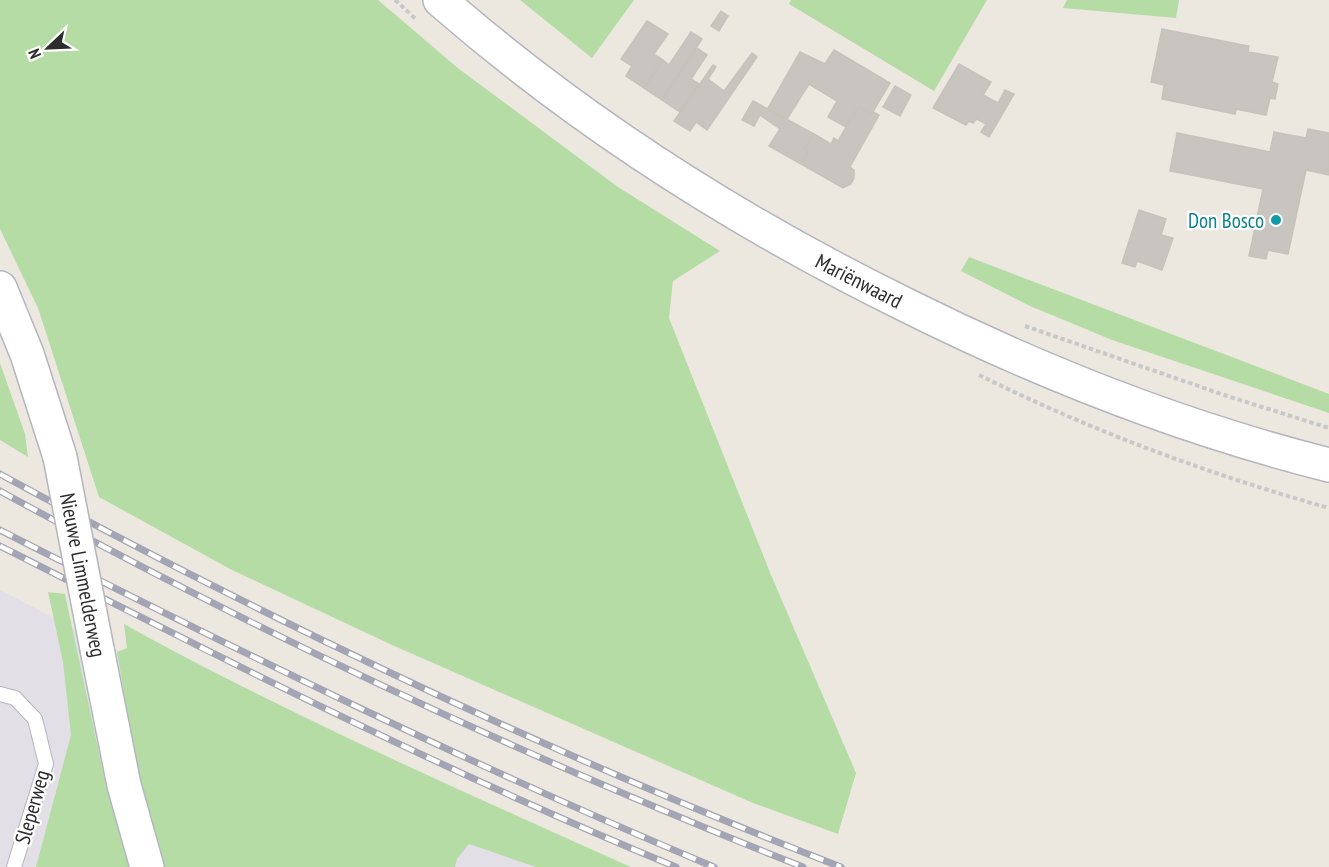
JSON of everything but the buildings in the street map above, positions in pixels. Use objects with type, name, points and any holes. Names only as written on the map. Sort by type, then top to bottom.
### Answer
[{"type":"street","name":"Mariënwaard","points":[[440,0],[534,78],[618,138],[734,213],[841,273],[1055,375],[1225,436],[1329,465]]},
{"type":"street","name":"Nieuwe Limmelderweg","points":[[0,288],[39,387],[60,457],[124,785],[147,867]]},
{"type":"lane","name":"Sleperweg","points":[[0,694],[15,698],[35,719],[46,764],[14,867]]},
{"type":"path","points":[[1020,325],[1215,393],[1329,428]]},
{"type":"shaded area","points":[[0,590],[430,810],[590,867],[0,867]]},
{"type":"green space","points":[[0,0],[378,0],[459,69],[618,187],[720,251],[673,281],[669,318],[771,575],[856,773],[838,834],[753,803],[392,645],[230,569],[99,497],[38,308],[0,229]]},
{"type":"green space","points":[[520,0],[634,0],[592,58]]},
{"type":"green space","points":[[791,0],[987,0],[934,91],[789,4]]},
{"type":"green space","points":[[1067,0],[1179,0],[1176,18],[1063,8]]},
{"type":"green space","points":[[969,257],[1329,394],[1329,413],[1112,340],[1030,306],[961,271]]},
{"type":"green space","points":[[0,363],[25,434],[28,457],[0,440]]},
{"type":"green space","points":[[48,592],[65,594],[102,767],[129,867],[36,867],[71,735],[63,662]]},
{"type":"green space","points":[[124,624],[311,721],[631,867],[536,867],[469,844],[457,859],[455,867],[165,867],[142,796],[117,652],[127,648]]},
{"type":"railway","points":[[0,474],[206,582],[414,684],[626,779],[841,867]]},
{"type":"railway","points":[[0,491],[196,594],[396,692],[598,783],[803,867]]},
{"type":"railway","points":[[0,530],[354,705],[533,788],[714,867]]},
{"type":"railway","points":[[0,546],[419,753],[504,793],[676,867]]},
{"type":"place","name":"Don Bosco","points":[[1276,220]]}]
